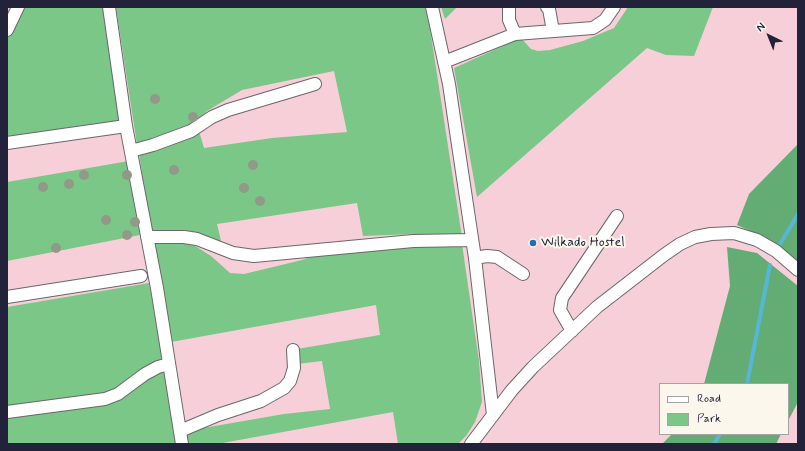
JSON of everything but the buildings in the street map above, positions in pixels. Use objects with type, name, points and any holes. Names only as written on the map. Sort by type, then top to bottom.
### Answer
[{"type":"street","points":[[7,30],[18,7]]},
{"type":"street","points":[[109,7],[126,126],[158,288],[182,444]]},
{"type":"street","points":[[432,7],[444,62],[455,125],[475,258],[493,414]]},
{"type":"street","points":[[509,7],[509,20],[515,34]]},
{"type":"street","points":[[547,7],[553,31]]},
{"type":"street","points":[[444,62],[515,34],[593,28],[605,20],[614,7]]},
{"type":"street","points":[[131,151],[153,145],[191,131],[212,117],[228,110],[315,84]]},
{"type":"street","points":[[7,143],[126,126]]},
{"type":"street","points":[[572,331],[560,310],[562,298],[617,216]]},
{"type":"street","points":[[471,444],[493,414],[533,367],[597,307],[658,259],[680,244],[695,237],[711,234],[734,233],[757,240],[776,251],[798,270]]},
{"type":"street","points":[[147,237],[184,237],[197,239],[233,253],[254,256],[413,241],[472,240]]},
{"type":"street","points":[[475,258],[487,256],[497,257],[523,274]]},
{"type":"street","points":[[7,297],[140,276]]},
{"type":"street","points":[[180,431],[218,415],[261,401],[284,388],[290,381],[294,368],[293,350]]},
{"type":"street","points":[[7,412],[105,400],[118,394],[152,371],[169,364]]},
{"type":"shaded area","points":[[7,7],[798,7],[798,444],[7,444]]},
{"type":"green space","points":[[22,7],[103,7],[120,124],[7,143],[7,36]]},
{"type":"green space","points":[[116,7],[425,7],[430,29],[462,237],[415,234],[363,236],[357,203],[217,224],[222,245],[186,231],[151,234],[139,153],[199,131],[204,148],[272,138],[347,132],[334,71],[242,90],[207,111],[194,124],[137,145]]},
{"type":"green space","points":[[441,7],[457,7],[445,19]]},
{"type":"green space","points":[[628,7],[713,7],[694,56],[666,55],[647,48],[477,197],[454,68],[521,38],[531,49],[538,51],[550,50],[583,41],[614,28]]},
{"type":"green space","points":[[798,144],[798,261],[763,237],[737,225],[749,194]]},
{"type":"green space","points":[[129,161],[140,235],[7,261],[7,182]]},
{"type":"green space","points":[[153,242],[192,244],[211,256],[230,273],[244,274],[302,260],[323,253],[462,244],[479,361],[482,402],[475,422],[466,436],[458,444],[398,444],[393,412],[217,444],[189,444],[186,431],[284,414],[330,409],[322,361],[297,364],[297,349],[380,335],[376,305],[171,342]]},
{"type":"green space","points":[[727,247],[757,253],[798,286],[798,402],[789,419],[789,383],[704,383],[730,286]]},
{"type":"green space","points":[[149,283],[163,353],[178,444],[7,444],[7,307]]},
{"type":"green space","points":[[671,435],[780,435],[776,444],[662,444]]},
{"type":"waterway","points":[[779,246],[798,214]]},
{"type":"waterway","points":[[747,383],[770,265]]},
{"type":"waterway","points":[[714,444],[719,435]]},
{"type":"place","name":"Wilkado Hostel","points":[[533,243]]}]
